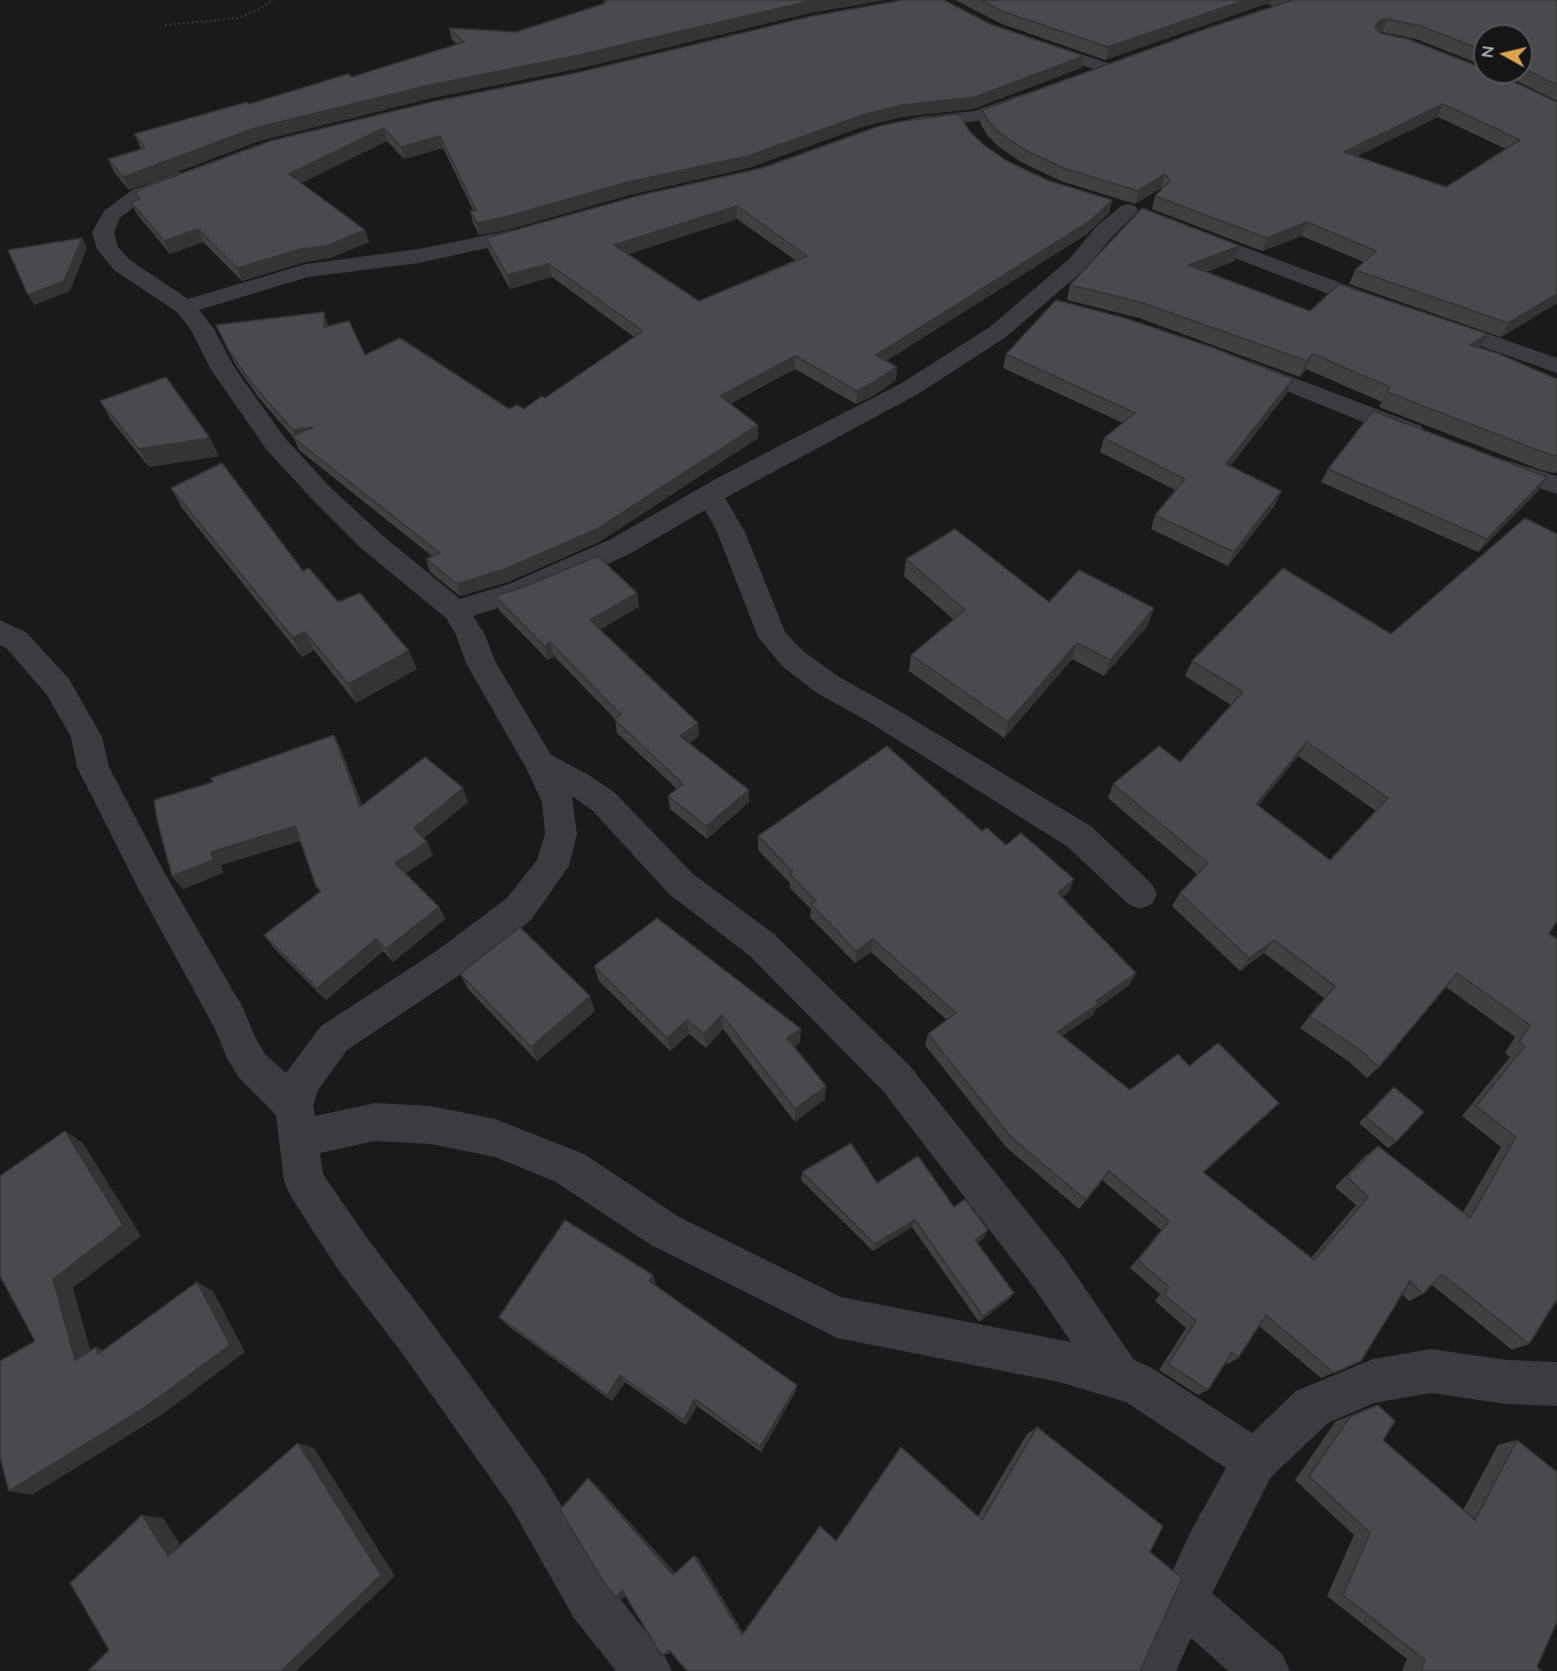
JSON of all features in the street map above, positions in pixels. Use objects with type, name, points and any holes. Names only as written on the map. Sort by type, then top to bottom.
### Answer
[{"type":"street","points":[[1024,40],[1112,65],[1072,81]]},
{"type":"street","points":[[902,125],[977,116],[1039,94]]},
{"type":"street","points":[[965,118],[977,139]]},
{"type":"street","points":[[198,171],[139,194],[111,215],[103,232],[108,249],[122,265],[185,307],[202,329],[222,368],[275,443],[320,492],[372,542],[456,611],[470,635],[481,663],[540,764],[558,802],[561,834],[552,867],[519,909],[448,963],[334,1038],[302,1081],[296,1123],[304,1181],[352,1253],[414,1334],[527,1491],[591,1601],[647,1671]]},
{"type":"street","points":[[456,611],[519,591],[621,546],[926,378],[990,337],[1078,263],[1104,232],[1128,211]]},
{"type":"street","points":[[185,307],[306,271],[419,256],[511,238],[556,225]]},
{"type":"street","points":[[1182,229],[1232,251],[1397,311]]},
{"type":"street","points":[[1034,300],[1065,308]]},
{"type":"street","points":[[1418,317],[1557,366]]},
{"type":"street","points":[[1226,358],[1431,440]]},
{"type":"street","points":[[1476,457],[1531,478],[1557,485]]},
{"type":"street","points":[[710,495],[731,532],[772,637],[793,659],[828,685],[880,714],[1080,837],[1140,894]]},
{"type":"street","points":[[0,631],[17,642],[58,687],[86,737],[93,766],[151,880],[230,1020],[240,1046],[296,1123]]},
{"type":"street","points":[[540,764],[578,783],[604,802],[681,884],[762,945],[896,1078],[1050,1274],[1121,1379]]},
{"type":"street","points":[[296,1123],[375,1122],[431,1125],[495,1138],[570,1168],[665,1231],[837,1317],[1059,1360],[1137,1383],[1255,1461]]},
{"type":"street","points":[[1151,1671],[1184,1600],[1255,1461],[1312,1407],[1373,1381],[1431,1371],[1507,1382],[1557,1384]]},
{"type":"street","points":[[1184,1600],[1264,1671]]},
{"type":"path","points":[[165,25],[238,18],[258,10],[273,0]]},
{"type":"building","points":[[814,0],[579,55],[430,85],[255,128],[123,177],[108,159],[145,148],[134,134],[247,102],[249,104],[348,74],[352,77],[464,42],[449,28],[516,32],[606,3],[604,1]]},
{"type":"building","points":[[903,0],[944,0],[990,24],[1084,56],[975,97],[902,105],[863,115],[748,156],[628,182],[477,223],[470,211],[476,210],[440,136],[401,147],[384,128],[289,174],[365,230],[326,246],[301,249],[237,268],[198,229],[164,241],[131,202],[140,199],[135,193],[142,188],[270,141],[431,102],[580,72],[812,16]]},
{"type":"building","points":[[981,0],[1245,0],[1108,47],[1004,12]]},
{"type":"building","points":[[1293,0],[1557,0],[1557,85],[1533,73],[1533,24],[1473,24],[1473,46],[1421,26],[1387,19],[1380,20],[1375,27],[1380,33],[1408,39],[1473,64],[1473,84],[1519,84],[1557,102],[1557,294],[1508,323],[1355,270],[1376,251],[1307,222],[1267,238],[1155,196],[1170,181],[1165,174],[1138,191],[1063,168],[1023,149],[1000,133],[989,122],[982,110],[1205,29]],"holes":[[[1443,104],[1520,140],[1446,187],[1344,152]]]},
{"type":"building","points":[[959,114],[970,132],[1007,161],[1047,180],[1112,200],[1090,221],[876,355],[897,367],[874,382],[857,391],[795,356],[720,396],[758,425],[597,529],[505,569],[457,584],[426,559],[440,553],[295,439],[293,436],[313,427],[293,430],[253,385],[229,351],[216,325],[324,312],[324,327],[349,321],[365,355],[400,338],[509,409],[517,405],[524,409],[542,396],[545,398],[643,331],[549,264],[507,275],[486,238],[641,195],[762,168],[879,126]],"holes":[[[737,206],[807,256],[699,301],[614,245]]]},
{"type":"building","points":[[1142,208],[1240,246],[1188,265],[1310,311],[1339,284],[1488,334],[1470,345],[1497,353],[1557,379],[1557,456],[1387,392],[1390,387],[1313,354],[1307,361],[1143,303],[1070,285]]},
{"type":"building","points":[[82,238],[64,281],[28,295],[8,250]]},
{"type":"building","points":[[1056,300],[1125,318],[1211,347],[1293,379],[1226,464],[1281,491],[1234,552],[1155,515],[1185,479],[1104,438],[1135,413],[1006,354]]},
{"type":"building","points":[[166,377],[210,438],[139,449],[100,401]]},
{"type":"building","points":[[1373,411],[1547,477],[1487,539],[1328,469]]},
{"type":"building","points":[[222,463],[303,571],[309,568],[338,602],[360,593],[409,651],[348,684],[305,632],[293,638],[171,488]]},
{"type":"building","points":[[1525,518],[1557,534],[1557,921],[1549,934],[1557,939],[1557,1299],[1529,1344],[1442,1274],[1423,1294],[1410,1281],[1361,1361],[1334,1373],[1266,1315],[1238,1358],[1232,1352],[1208,1390],[1168,1364],[1196,1321],[1164,1294],[1169,1287],[1138,1260],[1169,1221],[1109,1171],[1086,1200],[1011,1137],[928,1034],[956,1013],[873,939],[856,951],[811,904],[816,901],[790,874],[793,872],[758,836],[887,746],[982,831],[987,828],[1006,845],[1021,833],[1074,879],[1058,893],[1136,973],[1096,1001],[1098,1004],[1057,1032],[1130,1090],[1178,1054],[1189,1066],[1218,1043],[1279,1103],[1203,1172],[1314,1260],[1368,1197],[1347,1177],[1378,1146],[1470,1218],[1516,1137],[1476,1106],[1525,1046],[1519,1042],[1530,1025],[1457,973],[1379,1067],[1360,1050],[1310,1016],[1335,986],[1274,940],[1249,958],[1180,893],[1208,863],[1113,784],[1159,746],[1180,762],[1243,692],[1192,661],[1283,568],[1391,634]],"holes":[[[1307,742],[1388,798],[1330,860],[1256,804]]]},
{"type":"building","points":[[955,529],[1049,602],[1079,570],[1154,608],[1110,660],[1077,643],[1008,722],[911,655],[965,610],[906,559]]},
{"type":"building","points":[[598,556],[637,593],[590,620],[698,723],[680,736],[749,790],[706,826],[668,796],[683,784],[614,719],[621,715],[550,642],[544,646],[495,596],[526,586]]},
{"type":"building","points":[[334,735],[360,807],[425,757],[463,788],[414,828],[427,842],[395,863],[439,907],[386,949],[376,939],[317,988],[264,935],[321,891],[316,886],[295,826],[211,852],[213,860],[172,876],[154,800],[213,782],[211,778]]},
{"type":"building","points":[[657,918],[801,1029],[787,1038],[826,1086],[795,1109],[722,1015],[704,1034],[687,1020],[667,1038],[594,966]]},
{"type":"building","points":[[520,927],[590,996],[531,1047],[460,974]]},
{"type":"building","points":[[1394,1087],[1424,1112],[1396,1142],[1366,1117]]},
{"type":"building","points":[[65,1131],[123,1225],[53,1279],[75,1360],[96,1347],[98,1354],[197,1282],[230,1345],[144,1408],[9,1491],[0,1458],[0,1361],[35,1341],[0,1276],[0,1176]]},
{"type":"building","points":[[851,1143],[877,1183],[918,1156],[954,1207],[965,1199],[988,1230],[975,1240],[1014,1293],[983,1316],[915,1220],[875,1244],[802,1172]]},
{"type":"building","points":[[565,1220],[653,1275],[649,1281],[797,1385],[760,1447],[695,1399],[683,1420],[620,1375],[607,1395],[499,1317]]},
{"type":"building","points":[[1378,1405],[1395,1421],[1383,1440],[1475,1520],[1517,1440],[1557,1472],[1557,1622],[1537,1667],[1542,1671],[1421,1671],[1425,1660],[1343,1595],[1370,1533],[1309,1476],[1350,1417]]},
{"type":"building","points":[[1037,1427],[1163,1526],[1150,1552],[1182,1578],[1140,1671],[687,1671],[669,1650],[662,1656],[622,1590],[616,1598],[603,1581],[560,1510],[588,1478],[673,1575],[694,1556],[742,1635],[820,1526],[836,1541],[901,1447],[982,1520]]},
{"type":"building","points":[[298,1443],[381,1575],[281,1671],[88,1671],[109,1650],[70,1583],[142,1515],[168,1556]]}]
